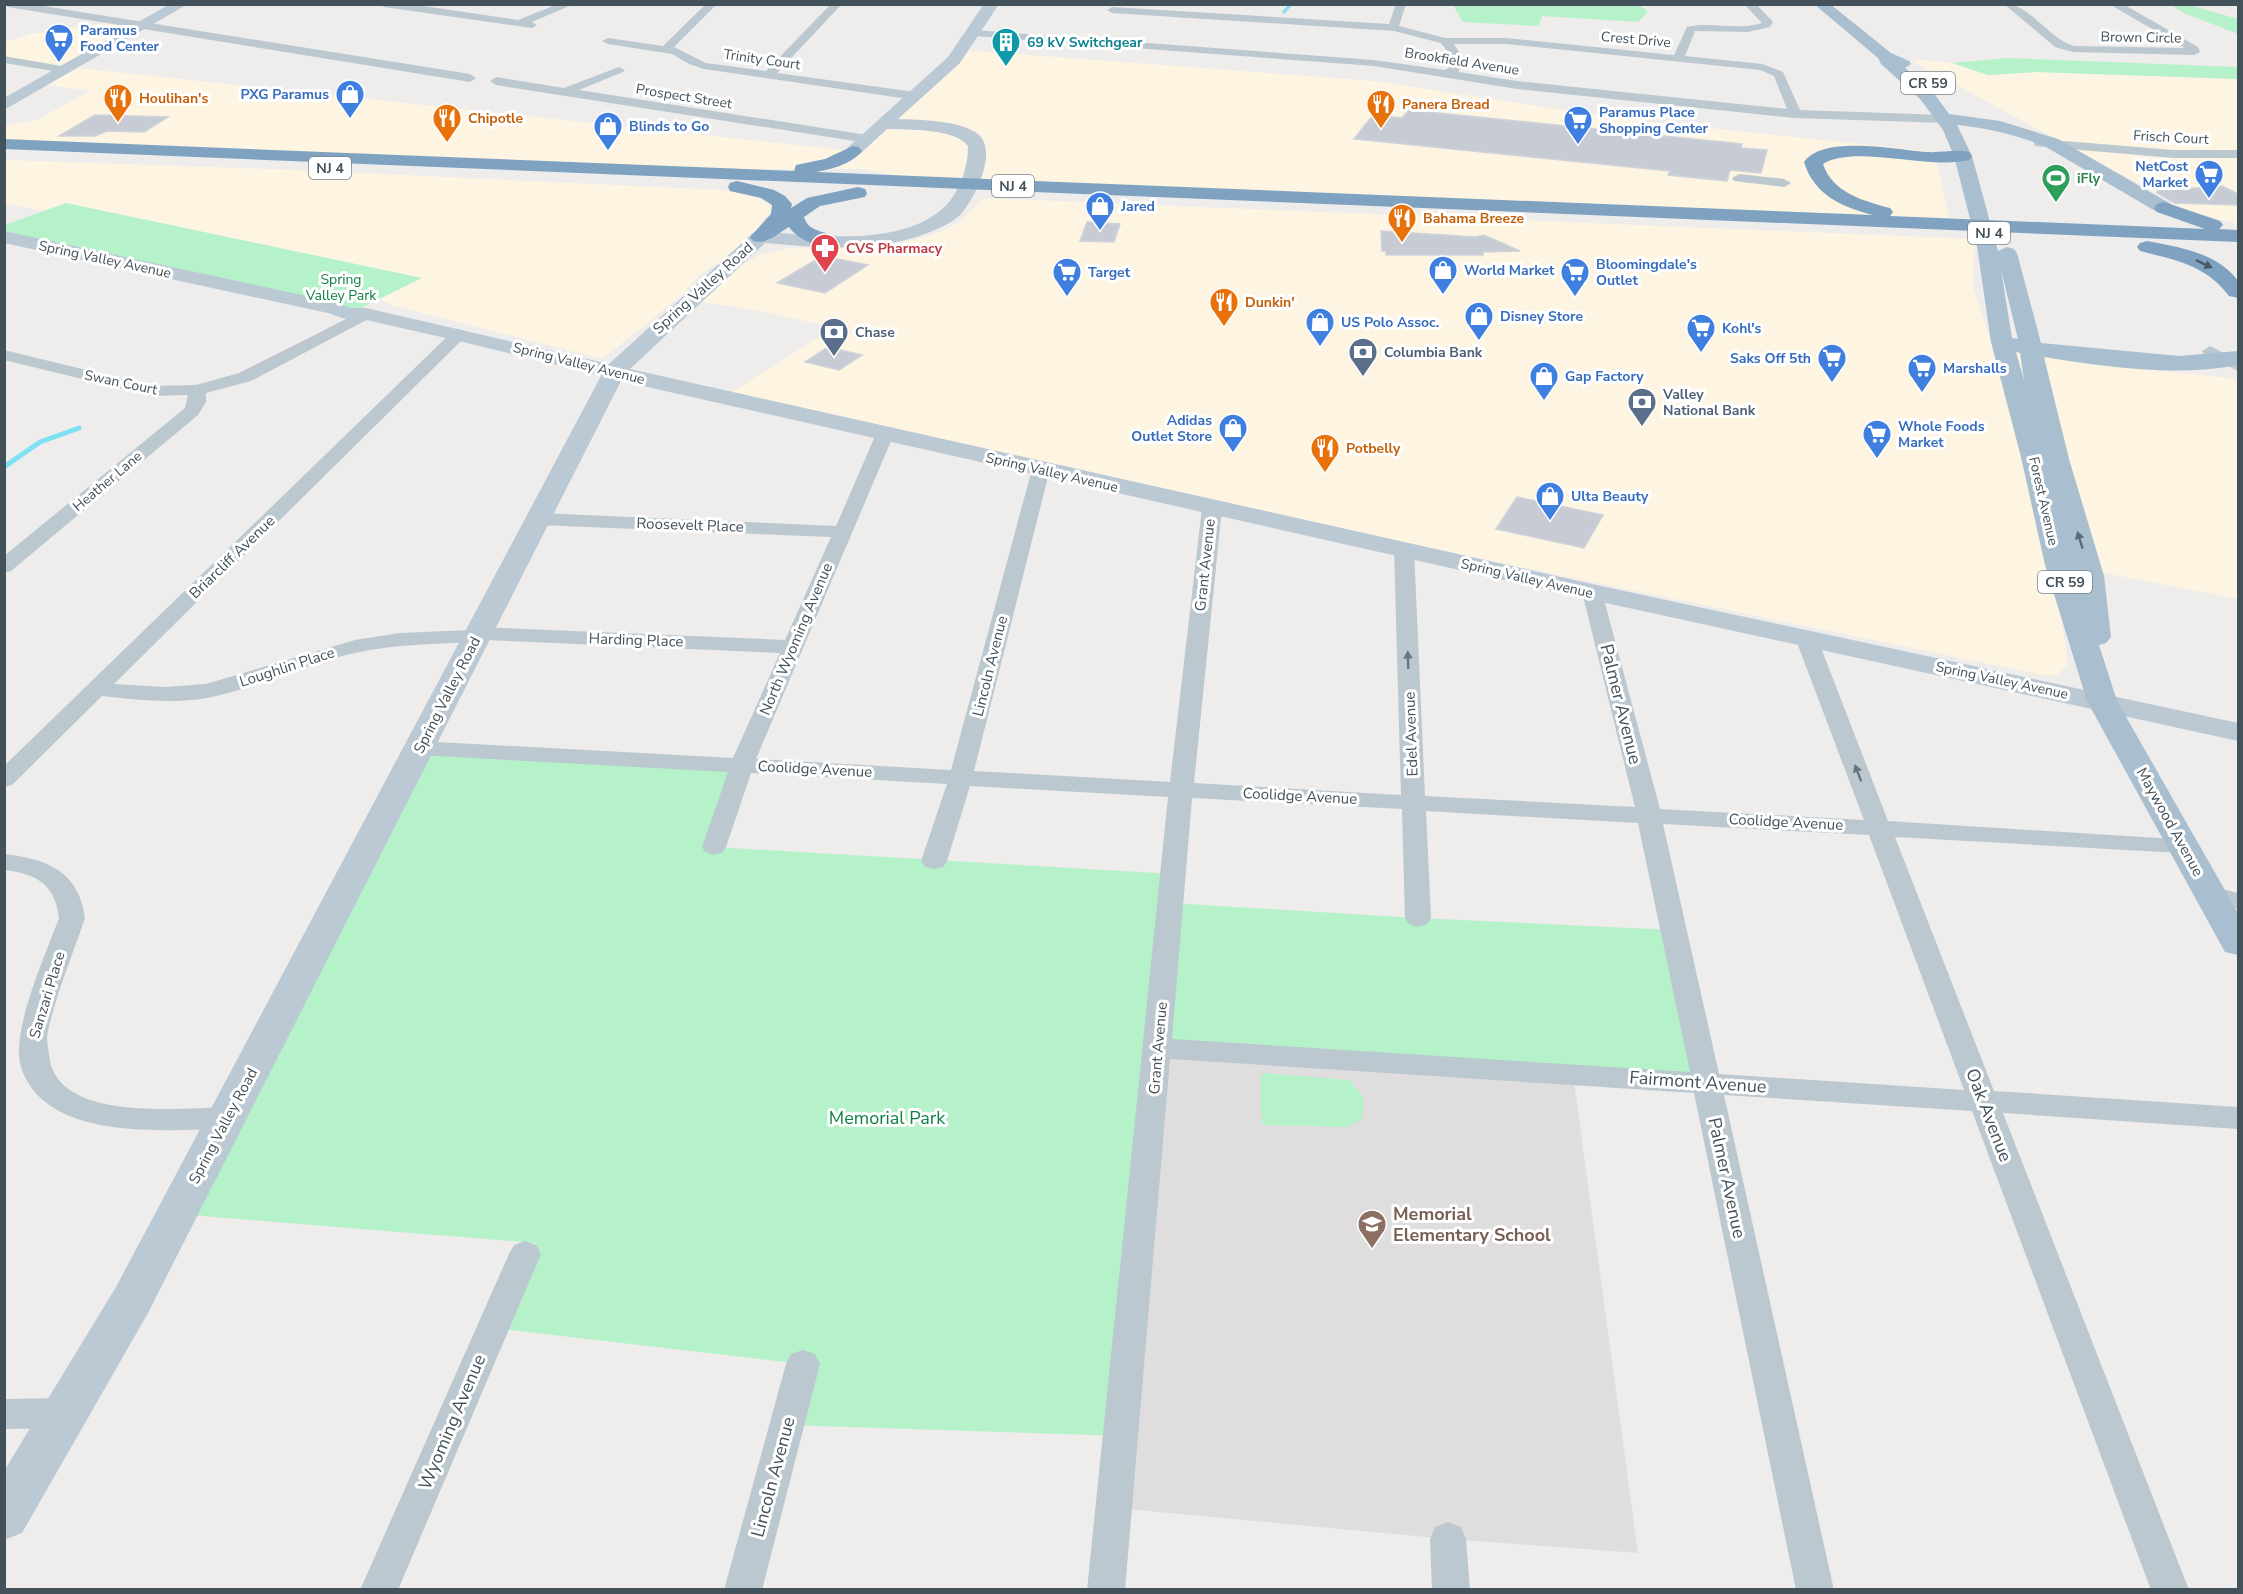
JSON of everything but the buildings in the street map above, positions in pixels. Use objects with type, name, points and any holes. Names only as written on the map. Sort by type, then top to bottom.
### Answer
[{"type":"highway","points":[[4,144],[221,154]]},
{"type":"highway","points":[[711,174],[815,168],[830,164],[860,145]]},
{"type":"highway","points":[[860,145],[851,163],[858,170],[902,185]]},
{"type":"highway","name":"NJ 4","points":[[4,149],[221,154],[711,174],[902,185],[2100,234],[2238,236]]},
{"type":"highway","points":[[1750,216],[1810,205],[1823,195],[1823,185],[1813,162],[1824,154],[1849,152],[1965,163]]},
{"type":"highway","name":"NJ 4","points":[[4,156],[655,181],[902,185],[1750,216],[1953,224],[2238,243]]},
{"type":"highway","points":[[655,181],[733,187],[757,191],[777,198],[782,207],[780,214],[760,237]]},
{"type":"highway","points":[[760,237],[808,204],[828,198],[902,185]]},
{"type":"highway","points":[[1823,185],[1846,200],[1880,212],[1953,224]]},
{"type":"highway","points":[[2158,208],[2194,220],[2238,230]]},
{"type":"highway","points":[[2100,234],[2155,225],[2164,220],[2158,208]]},
{"type":"highway","points":[[794,215],[800,229],[830,243]]},
{"type":"highway","points":[[2100,234],[2173,252],[2202,262],[2227,277],[2237,294]]},
{"type":"main road","name":"Forest Avenue","points":[[1821,4],[1885,56],[1898,61],[1944,97],[1954,120],[1965,163],[1990,221]]},
{"type":"main road","name":"Forest Avenue","points":[[1885,56],[1887,62],[1954,120],[1973,142],[1996,246],[2025,319],[2035,377],[2055,459],[2090,576],[2103,701]]},
{"type":"main road","points":[[1944,97],[1975,113],[2080,158],[2158,208]]},
{"type":"main road","points":[[1954,120],[2044,142],[2158,208]]},
{"type":"main road","points":[[1985,141],[2044,142]]},
{"type":"main road","name":"Forest Avenue","points":[[1996,246],[2002,342],[2034,457],[2059,565],[2103,701]]},
{"type":"main road","points":[[2025,319],[2044,333],[2098,352]]},
{"type":"main road","points":[[2002,342],[2165,362],[2232,358]]},
{"type":"main road","points":[[2035,377],[2046,365],[2098,352],[2232,358]]},
{"type":"main road","name":"Maywood Avenue","points":[[2103,701],[2181,845],[2224,898],[2238,943]]},
{"type":"street","points":[[8,4],[470,78]]},
{"type":"street","points":[[10,102],[181,4]]},
{"type":"street","points":[[384,4],[532,25]]},
{"type":"street","points":[[519,23],[569,4]]},
{"type":"street","points":[[666,49],[712,4]]},
{"type":"street","points":[[769,75],[837,4]]},
{"type":"street","points":[[860,145],[954,60],[992,4]]},
{"type":"street","points":[[1395,28],[1394,22],[1401,4]]},
{"type":"street","points":[[1678,58],[1691,29],[1707,26],[1753,28],[1767,25],[1768,22],[1749,4]]},
{"type":"street","name":"Brown Circle","points":[[2009,4],[2065,47],[2080,51],[2194,52],[2194,49],[2114,4]]},
{"type":"street","name":"Crest Drive","points":[[1111,11],[1395,28],[1445,41],[1506,41],[1751,65],[1779,74],[1795,114]]},
{"type":"street","name":"Brookfield Avenue","points":[[974,33],[1090,37],[1200,54],[1374,63],[1517,85],[1795,114],[1954,120]]},
{"type":"street","name":"Trinity Court","points":[[608,41],[666,49],[680,53],[704,66],[915,96]]},
{"type":"street","points":[[1445,41],[1458,57],[1459,62],[1456,68],[1448,74]]},
{"type":"street","points":[[4,59],[66,70]]},
{"type":"street","points":[[564,92],[619,70]]},
{"type":"street","name":"Prospect Street","points":[[496,81],[860,145]]},
{"type":"street","points":[[915,96],[914,111],[918,116],[956,132]]},
{"type":"street","points":[[1618,113],[1625,96]]},
{"type":"street","points":[[884,124],[956,132]]},
{"type":"street","points":[[860,145],[908,131],[956,132]]},
{"type":"street","name":"Spring Valley Road","points":[[4,1517],[132,1300],[614,372],[728,264],[760,237],[830,243],[862,242],[897,237],[932,225],[958,206],[976,166],[978,146],[970,137],[956,132]]},
{"type":"street","name":"Frisch Court","points":[[2044,142],[2173,154],[2238,154]]},
{"type":"street","name":"Frisch Court","points":[[2080,158],[2080,152],[2102,148]]},
{"type":"street","points":[[1739,178],[1784,183]]},
{"type":"street","name":"Spring Valley Avenue","points":[[4,237],[334,308],[348,314],[366,314],[459,334],[614,372],[1212,508],[1807,640],[2103,701],[2238,732]]},
{"type":"street","points":[[728,264],[770,249],[830,243]]},
{"type":"street","name":"Swan Court","points":[[4,355],[152,391],[197,390],[245,377],[366,314]]},
{"type":"street","name":"Briarcliff Avenue","points":[[4,780],[459,334]]},
{"type":"street","name":"Heather Lane","points":[[4,567],[192,411],[196,405],[197,390]]},
{"type":"street","name":"North Wyoming Avenue","points":[[714,847],[742,765],[885,434]]},
{"type":"street","name":"Lincoln Avenue","points":[[934,861],[961,777],[1041,469]]},
{"type":"street","name":"Grant Avenue","points":[[1106,1590],[1181,789],[1212,508]]},
{"type":"street","name":"Roosevelt Place","points":[[538,519],[843,531]]},
{"type":"street","name":"Edel Avenue","points":[[1404,550],[1418,918]]},
{"type":"street","name":"Palmer Avenue","points":[[1592,592],[1649,815],[1815,1590]]},
{"type":"street","name":"Loughlin Place","points":[[97,689],[155,694],[206,691],[352,647],[386,640],[478,635]]},
{"type":"street","name":"Harding Place","points":[[478,635],[793,647]]},
{"type":"street","name":"Oak Avenue","points":[[1807,640],[2170,1590]]},
{"type":"street","name":"Coolidge Avenue","points":[[419,748],[2181,845]]},
{"type":"street","name":"Sanzari Place","points":[[4,862],[37,869],[53,878],[65,889],[71,904],[72,918],[33,1033],[31,1053],[35,1072],[46,1088],[67,1104],[93,1113],[122,1118],[228,1118]]},
{"type":"street","name":"Fairmont Avenue","points":[[1158,1047],[2238,1118]]},
{"type":"street","name":"Wyoming Avenue","points":[[379,1590],[525,1254]]},
{"type":"street","name":"Lincoln Avenue","points":[[743,1590],[803,1364]]},
{"type":"street","points":[[4,1414],[66,1413]]},
{"type":"street","points":[[1448,1539],[1451,1590]]},
{"type":"shaded area","points":[[113,22],[136,25],[64,65],[5,57],[4,43],[30,34]]},
{"type":"shaded area","points":[[962,50],[1374,81],[1615,118],[1935,152],[1949,218],[906,178],[864,169],[728,169],[5,140],[4,126],[37,120],[90,91],[47,85],[78,68],[853,151]]},
{"type":"shaded area","points":[[1916,59],[1952,63],[1988,75],[2036,72],[2238,79],[2238,224],[2191,212],[1914,62]]},
{"type":"shaded area","points":[[5,160],[297,170],[722,190],[764,197],[774,206],[752,237],[700,275],[682,295],[602,359],[391,305],[380,299],[421,278],[66,203],[44,211],[5,203]]},
{"type":"shaded area","points":[[983,198],[1975,239],[1973,288],[1994,350],[2077,362],[2238,379],[2238,599],[2053,563],[2068,663],[2058,675],[2042,675],[1467,556],[732,392],[827,332],[829,328],[739,307],[700,302],[734,270],[760,255],[790,248],[868,247],[902,243],[938,233],[960,222]]},
{"type":"shaded area","points":[[1158,1048],[1573,1074],[1638,1553],[1448,1539],[1115,1508]]},
{"type":"green space","points":[[1453,5],[1639,5],[1648,12],[1638,22],[1542,16],[1539,26],[1463,22]]},
{"type":"green space","points":[[2171,5],[2189,5],[2238,19],[2238,34],[2184,13]]},
{"type":"green space","points":[[2007,58],[2238,67],[2238,79],[2036,72],[1988,75],[1952,63]]},
{"type":"green space","name":"Spring Valley Park","points":[[66,203],[422,278],[348,314],[5,237],[5,225]]},
{"type":"green space","name":"Memorial Park","points":[[419,748],[742,765],[715,847],[1173,874],[1171,903],[1674,930],[1706,1083],[1158,1048],[1122,1436],[787,1425],[803,1364],[493,1328],[535,1243],[177,1214]]},
{"type":"green space","points":[[1265,1073],[1350,1080],[1364,1098],[1362,1119],[1348,1127],[1262,1125],[1260,1077]]},
{"type":"waterway","points":[[1284,12],[1291,4]]},
{"type":"waterway","points":[[4,467],[40,442],[79,428]]},
{"type":"place","name":"Paramus Food Center","points":[[59,64]]},
{"type":"place","name":"69 kV Switchgear","points":[[1006,68]]},
{"type":"place","name":"PXG Paramus","points":[[350,120]]},
{"type":"place","name":"Houlihan's","points":[[118,124]]},
{"type":"place","name":"Panera Bread","points":[[1381,130]]},
{"type":"place","name":"Chipotle","points":[[447,144]]},
{"type":"place","name":"Paramus Place Shopping Center","points":[[1578,146]]},
{"type":"place","name":"Blinds to Go","points":[[608,152]]},
{"type":"place","name":"NetCost Market","points":[[2209,200]]},
{"type":"place","name":"iFly","points":[[2056,204]]},
{"type":"place","name":"Jared","points":[[1100,232]]},
{"type":"place","name":"Bahama Breeze","points":[[1402,244]]},
{"type":"place","name":"CVS Pharmacy","points":[[825,274]]},
{"type":"place","name":"World Market","points":[[1443,296]]},
{"type":"place","name":"Target","points":[[1067,298]]},
{"type":"place","name":"Bloomingdale's Outlet","points":[[1575,298]]},
{"type":"place","name":"Dunkin'","points":[[1224,328]]},
{"type":"place","name":"Disney Store","points":[[1479,342]]},
{"type":"place","name":"US Polo Assoc.","points":[[1320,348]]},
{"type":"place","name":"Kohl's","points":[[1701,354]]},
{"type":"place","name":"Chase","points":[[834,358]]},
{"type":"place","name":"Columbia Bank","points":[[1363,378]]},
{"type":"place","name":"Saks Off 5th","points":[[1832,384]]},
{"type":"place","name":"Marshalls","points":[[1922,394]]},
{"type":"place","name":"Gap Factory","points":[[1544,402]]},
{"type":"place","name":"Valley National Bank","points":[[1642,428]]},
{"type":"place","name":"Adidas Outlet Store","points":[[1233,454]]},
{"type":"place","name":"Whole Foods Market","points":[[1877,460]]},
{"type":"place","name":"Potbelly","points":[[1325,474]]},
{"type":"place","name":"Ulta Beauty","points":[[1550,522]]},
{"type":"place","name":"Memorial Elementary School","points":[[1372,1250]]}]
